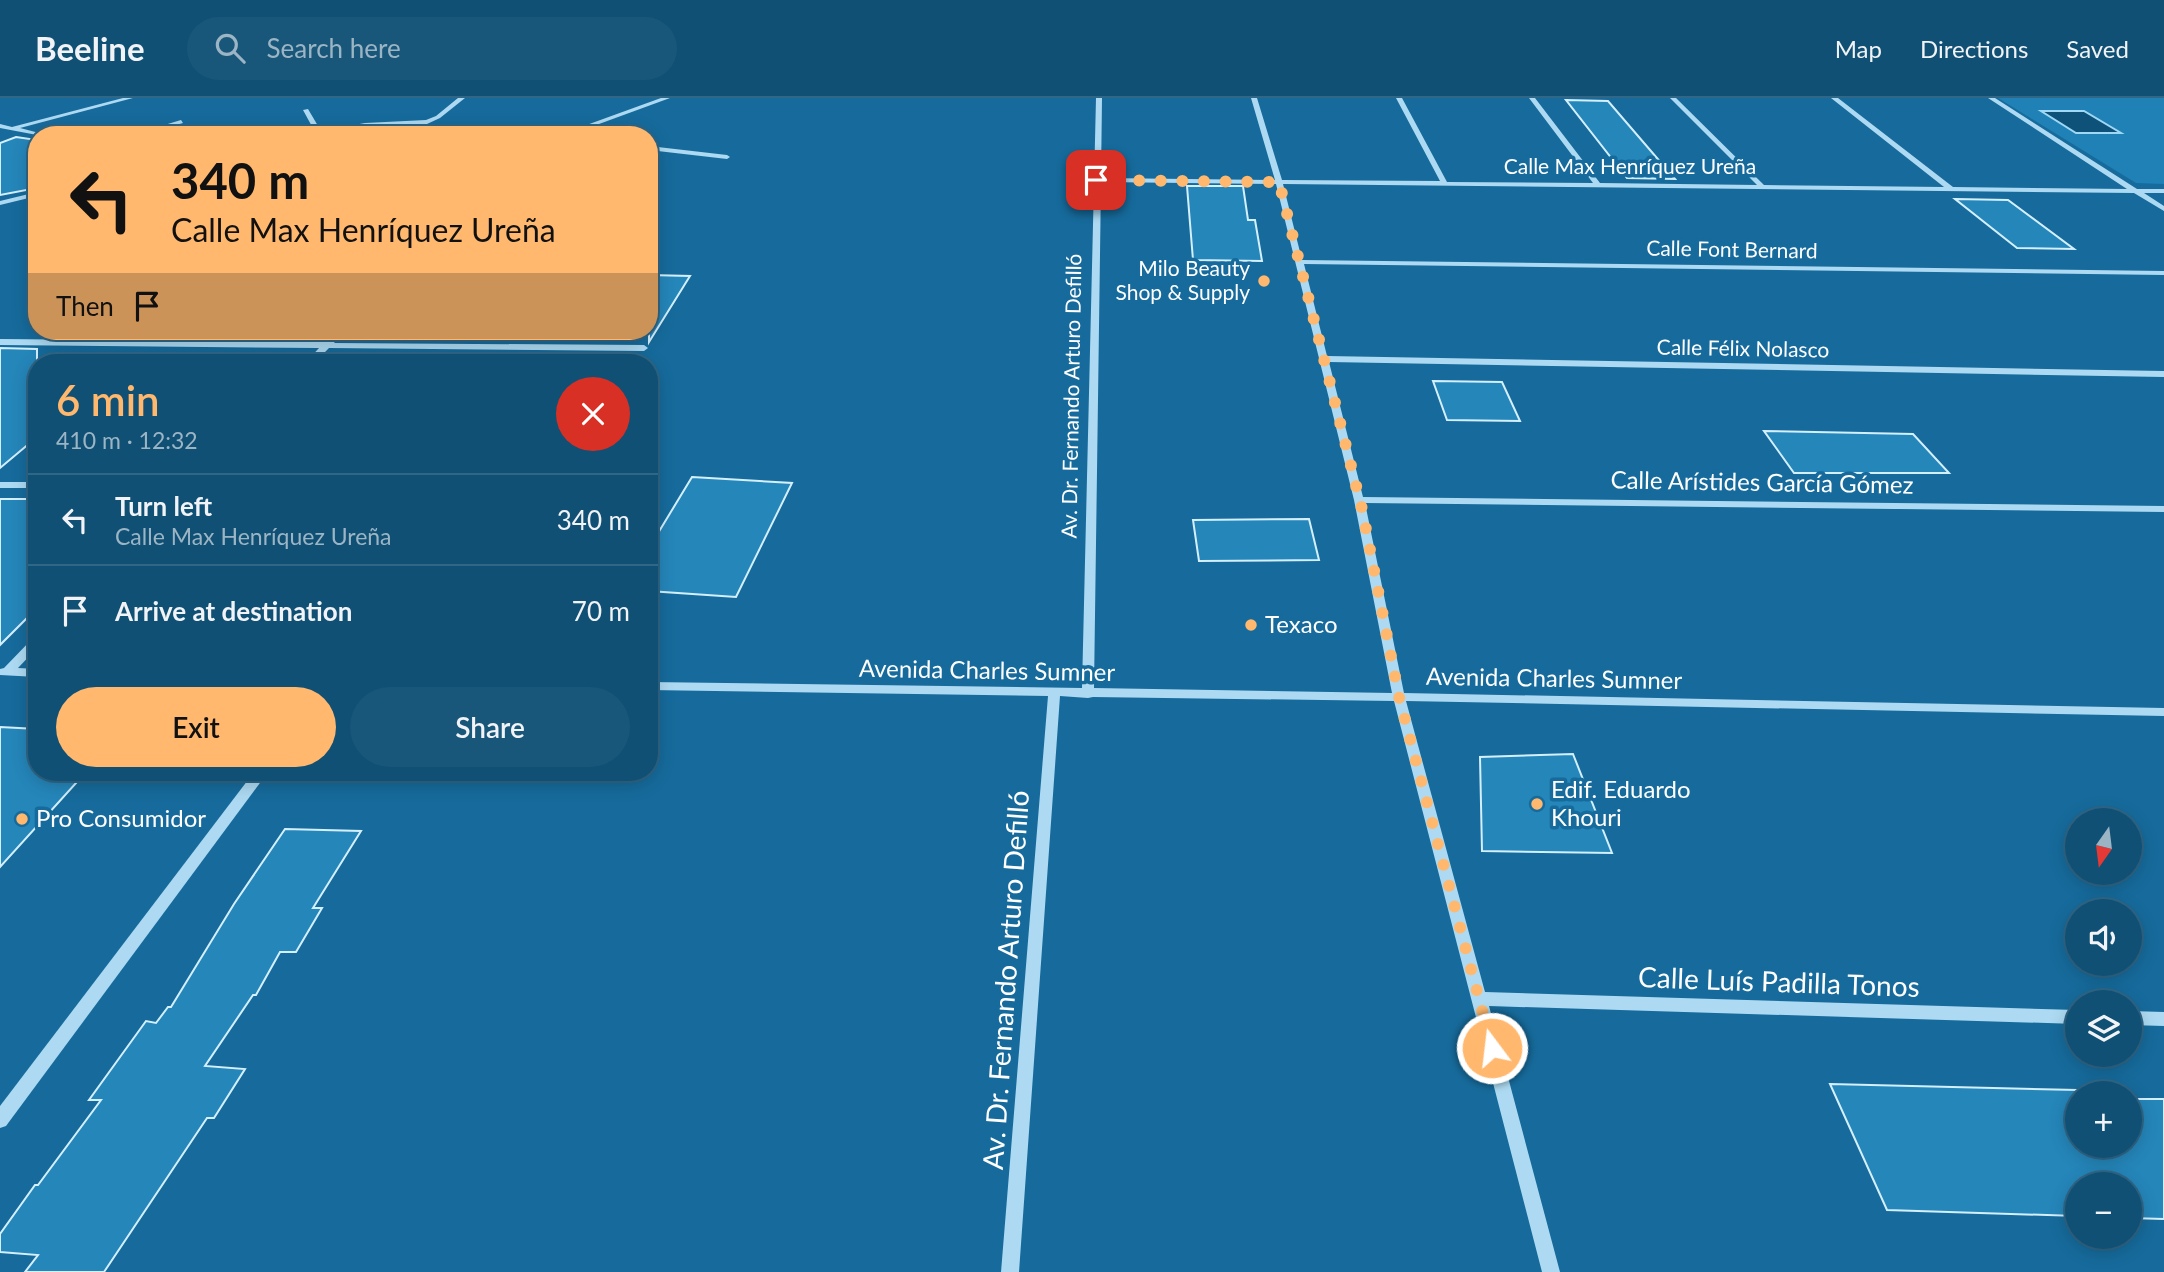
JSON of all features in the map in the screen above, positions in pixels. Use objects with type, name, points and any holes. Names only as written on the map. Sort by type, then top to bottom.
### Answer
[{"type":"street","points":[[15,128],[130,98]]},
{"type":"street","points":[[359,126],[427,122],[462,98]]},
{"type":"street","points":[[588,126],[667,98]]},
{"type":"street","name":"Av. Dr. Fernando Arturo Defilló","points":[[1088,694],[1099,98]]},
{"type":"street","points":[[1254,98],[1279,182],[1359,500],[1399,697],[1551,1272]]},
{"type":"street","points":[[1399,98],[1444,183]]},
{"type":"street","points":[[1531,98],[1597,184]]},
{"type":"street","points":[[1673,98],[1761,185]]},
{"type":"street","points":[[1834,98],[1950,188]]},
{"type":"street","points":[[1990,98],[2164,209]]},
{"type":"street","points":[[306,110],[315,126]]},
{"type":"street","points":[[167,126],[181,122]]},
{"type":"street","points":[[0,126],[28,131]]},
{"type":"street","points":[[658,149],[727,157]]},
{"type":"street","name":"Calle Max Henríquez Ureña","points":[[1096,180],[2164,191]]},
{"type":"street","points":[[0,202],[28,196]]},
{"type":"street","name":"Calle Font Bernard","points":[[1299,262],[2164,273]]},
{"type":"street","points":[[318,354],[332,340]]},
{"type":"street","points":[[0,342],[644,348]]},
{"type":"street","name":"Calle Félix Nolasco","points":[[1322,359],[2164,374]]},
{"type":"street","points":[[0,485],[28,485]]},
{"type":"street","name":"Calle Arístides García Gómez","points":[[1359,500],[2164,509]]},
{"type":"street","points":[[4,672],[28,649]]},
{"type":"street","points":[[4,672],[28,673]]},
{"type":"street","name":"Avenida Charles Sumner","points":[[658,686],[2164,712]]},
{"type":"street","name":"Av. Dr. Fernando Arturo Defilló","points":[[1010,1272],[1054,693]]},
{"type":"street","points":[[0,1120],[254,781]]},
{"type":"street","name":"Calle Luís Padilla Tonos","points":[[1479,999],[2065,1017]]},
{"type":"street","points":[[2142,1018],[2164,1019]]},
{"type":"shaded area","points":[[1998,98],[2164,98],[2164,184],[2136,183]]},
{"type":"shaded area","points":[[2041,111],[2084,111],[2121,133],[2076,133]]},
{"type":"building","points":[[1566,100],[1608,101],[1675,179],[1627,178]]},
{"type":"building","points":[[16,137],[28,139],[28,190],[0,195],[0,143]]},
{"type":"building","points":[[1187,186],[1243,186],[1248,220],[1255,220],[1262,261],[1193,260]]},
{"type":"building","points":[[1955,199],[2008,200],[2074,249],[2017,248]]},
{"type":"building","points":[[658,275],[690,276],[658,328]]},
{"type":"building","points":[[0,348],[37,349],[37,354],[28,354],[28,445],[0,468]]},
{"type":"building","points":[[1433,381],[1502,382],[1520,421],[1447,420]]},
{"type":"building","points":[[1764,431],[1913,434],[1949,473],[1794,473]]},
{"type":"building","points":[[692,477],[792,483],[736,597],[658,592],[658,533]]},
{"type":"building","points":[[0,499],[28,499],[28,617],[0,645]]},
{"type":"building","points":[[1309,519],[1319,560],[1199,561],[1193,520]]},
{"type":"building","name":"Pro Consumidor","points":[[0,727],[28,729],[28,781],[78,781],[0,867]]},
{"type":"building","name":"Edif. Eduardo Khouri","points":[[1573,754],[1612,853],[1482,851],[1480,757]]},
{"type":"building","points":[[285,829],[361,831],[313,908],[322,908],[296,952],[280,952],[256,995],[253,995],[205,1066],[245,1069],[214,1118],[207,1118],[104,1272],[25,1272],[38,1255],[0,1252],[0,1234],[101,1100],[89,1100],[146,1021],[156,1023],[168,1007],[171,1007],[234,904]]},
{"type":"building","points":[[1830,1084],[2065,1090],[2065,1158],[2142,1158],[2142,1099],[2164,1099],[2164,1219],[2142,1218],[2142,1172],[2065,1172],[2065,1216],[1887,1210]]},
{"type":"place","name":"Milo Beauty Shop & Supply","points":[[1264,281]]},
{"type":"place","name":"Texaco","points":[[1251,625]]},
{"type":"place","name":"Edif. Eduardo Khouri","points":[[1537,804]]},
{"type":"place","name":"Pro Consumidor","points":[[22,819]]},
{"type":"route","points":[[1096,180],[1279,182],[1362,509],[1399,697],[1492,1048]]}]
